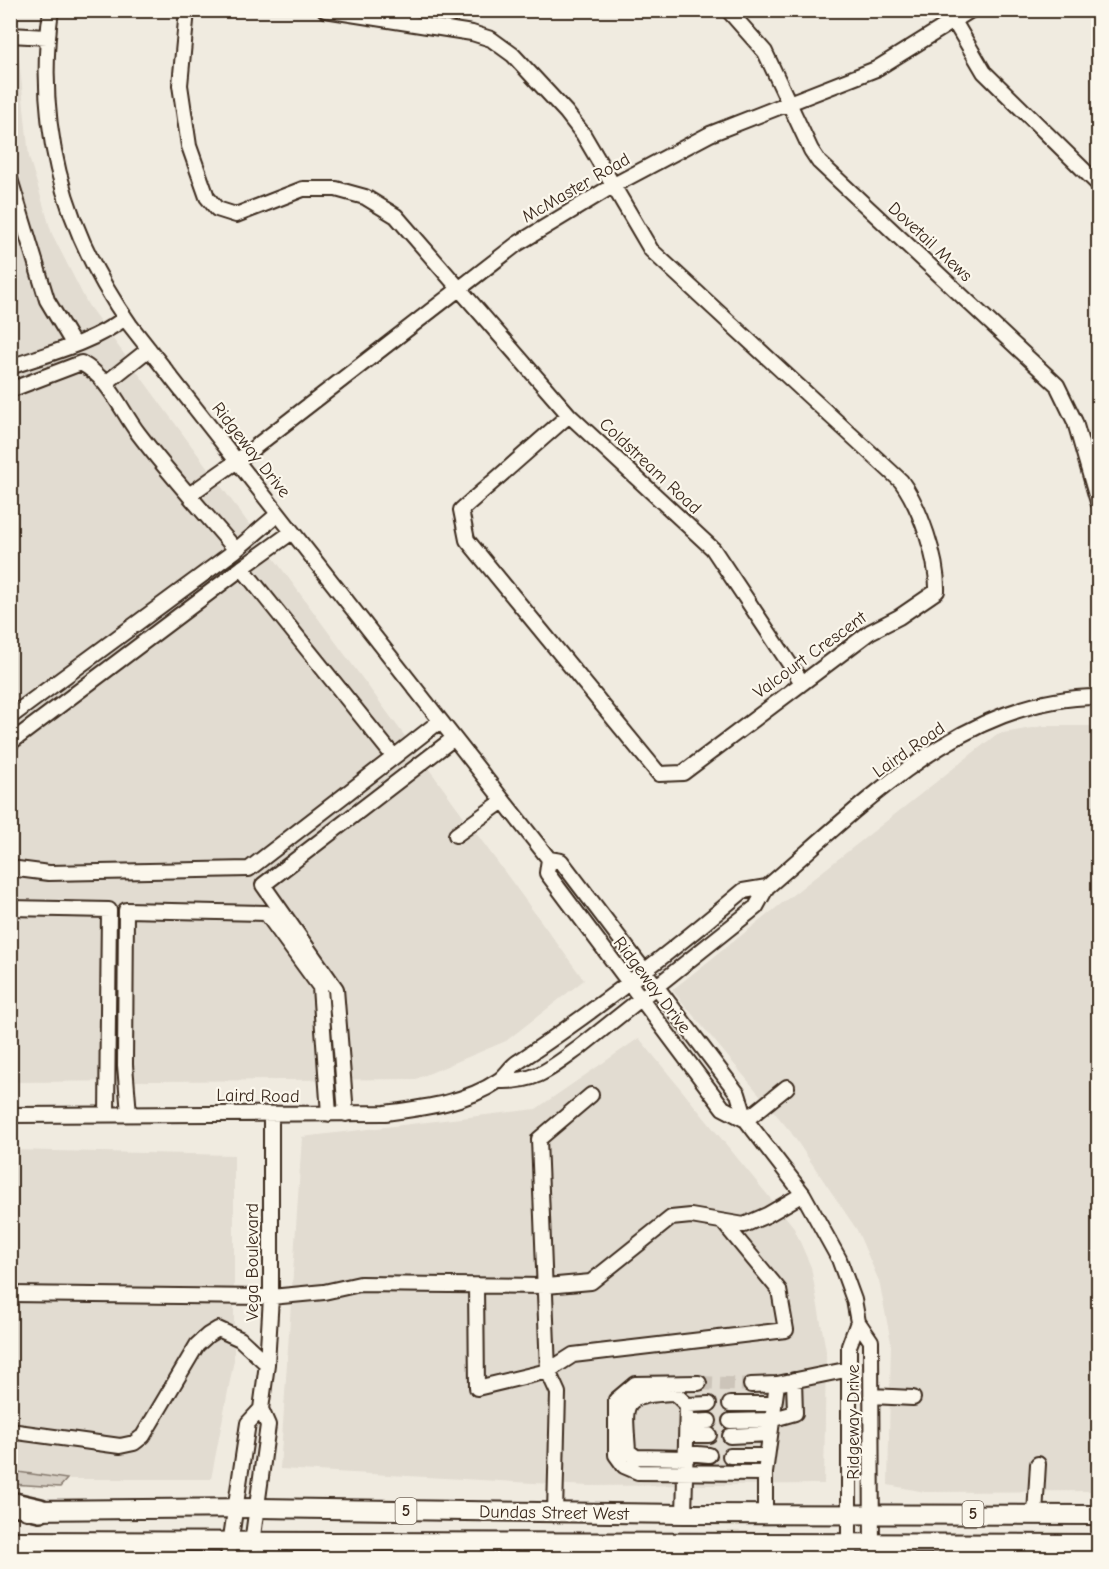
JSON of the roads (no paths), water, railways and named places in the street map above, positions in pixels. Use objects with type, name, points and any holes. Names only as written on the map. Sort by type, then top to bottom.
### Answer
[{"type":"highway","points":[[10,1503],[40,1510]]},
{"type":"main road","name":"Dundas Street West","points":[[10,1510],[256,1516],[555,1512],[765,1514],[848,1535],[872,1536],[1035,1514],[1098,1515]]},
{"type":"main road","name":"Dundas Street West","points":[[10,1541],[229,1551],[848,1535],[1098,1544]]},
{"type":"street","name":"Ridgeway Drive","points":[[51,10],[47,37],[48,118],[61,187],[88,255],[126,318],[549,859],[561,861],[738,1094],[746,1120],[803,1194],[843,1268],[858,1322],[870,1341],[872,1536]]},
{"type":"street","name":"Coldstream Road","points":[[187,10],[180,85],[189,146],[207,196],[217,209],[236,215],[303,189],[336,189],[364,197],[396,216],[570,416],[713,549],[801,681]]},
{"type":"street","points":[[325,10],[472,33],[491,39],[513,55],[566,112],[614,185]]},
{"type":"street","name":"Dovetail Mews","points":[[728,10],[765,52],[811,150],[824,168],[1057,386],[1075,422],[1098,502]]},
{"type":"street","name":"McMaster Road","points":[[189,495],[237,461],[517,244],[614,185],[724,128],[876,69],[971,10]]},
{"type":"street","points":[[954,21],[990,78],[1098,184]]},
{"type":"street","points":[[10,35],[47,37]]},
{"type":"street","points":[[10,179],[47,300],[74,345]]},
{"type":"street","name":"Valcourt Crescent","points":[[570,416],[461,510],[462,524],[467,540],[659,774],[683,773],[801,681],[870,632],[899,617],[937,591],[937,576],[918,511],[901,482],[651,250],[614,185]]},
{"type":"street","points":[[10,367],[110,330],[126,318]]},
{"type":"street","points":[[105,383],[149,349]]},
{"type":"street","points":[[10,390],[81,363],[92,369],[105,383],[138,433],[236,550]]},
{"type":"street","points":[[10,717],[236,550],[278,514]]},
{"type":"street","points":[[10,743],[292,532]]},
{"type":"street","points":[[242,568],[394,757]]},
{"type":"street","name":"Laird Road","points":[[500,1081],[523,1082],[551,1069],[756,907],[767,887],[924,757],[999,717],[1047,702],[1098,697]]},
{"type":"street","points":[[10,868],[49,873],[249,869],[440,720]]},
{"type":"street","points":[[346,1114],[336,989],[263,885],[454,738]]},
{"type":"street","points":[[456,835],[503,801]]},
{"type":"street","name":"Ridgeway Drive","points":[[549,859],[547,873],[640,1000],[723,1108],[746,1120]]},
{"type":"street","name":"Laird Road","points":[[10,1115],[346,1114],[424,1108],[470,1095],[500,1081],[515,1064],[569,1029],[743,891],[767,887]]},
{"type":"street","points":[[10,908],[109,910],[107,1115]]},
{"type":"street","points":[[129,1114],[125,1065],[126,910],[266,913],[320,987],[329,1114]]},
{"type":"street","points":[[746,1120],[787,1087]]},
{"type":"street","points":[[555,1512],[558,1393],[548,1371],[539,1139],[591,1095]]},
{"type":"street","name":"Vega Boulevard","points":[[251,1551],[268,1425],[261,1409],[267,1364],[271,1298],[271,1115]]},
{"type":"street","points":[[10,1294],[271,1298],[324,1292],[360,1284],[546,1286],[591,1282],[671,1218],[691,1216],[744,1226],[803,1194]]},
{"type":"street","points":[[476,1286],[477,1388],[548,1371],[573,1355],[786,1330],[779,1290],[723,1222]]},
{"type":"street","name":"Ridgeway Drive","points":[[848,1535],[849,1346],[858,1322]]},
{"type":"street","points":[[10,1431],[120,1446],[134,1443],[143,1436],[197,1345],[218,1329],[240,1339],[267,1364]]},
{"type":"street","points":[[752,1385],[777,1384],[850,1369]]},
{"type":"street","points":[[730,1421],[770,1420],[795,1413],[794,1380]]},
{"type":"street","points":[[699,1383],[668,1388],[635,1384],[616,1400],[616,1455],[624,1466],[638,1472],[709,1455]]},
{"type":"street","points":[[765,1514],[765,1473],[770,1420],[777,1384]]},
{"type":"street","points":[[668,1388],[687,1405],[709,1404]]},
{"type":"street","points":[[871,1395],[913,1398]]},
{"type":"street","points":[[730,1404],[773,1404]]},
{"type":"street","points":[[684,1515],[687,1405]]},
{"type":"street","name":"Vega Boulevard","points":[[229,1551],[248,1423],[261,1409]]},
{"type":"street","points":[[687,1428],[709,1428]]},
{"type":"street","points":[[730,1436],[769,1434]]},
{"type":"street","points":[[730,1456],[767,1456]]},
{"type":"street","points":[[686,1461],[765,1473]]},
{"type":"street","points":[[1035,1514],[1038,1464]]},
{"type":"tunnel","points":[[699,1383],[751,1385]]}]
